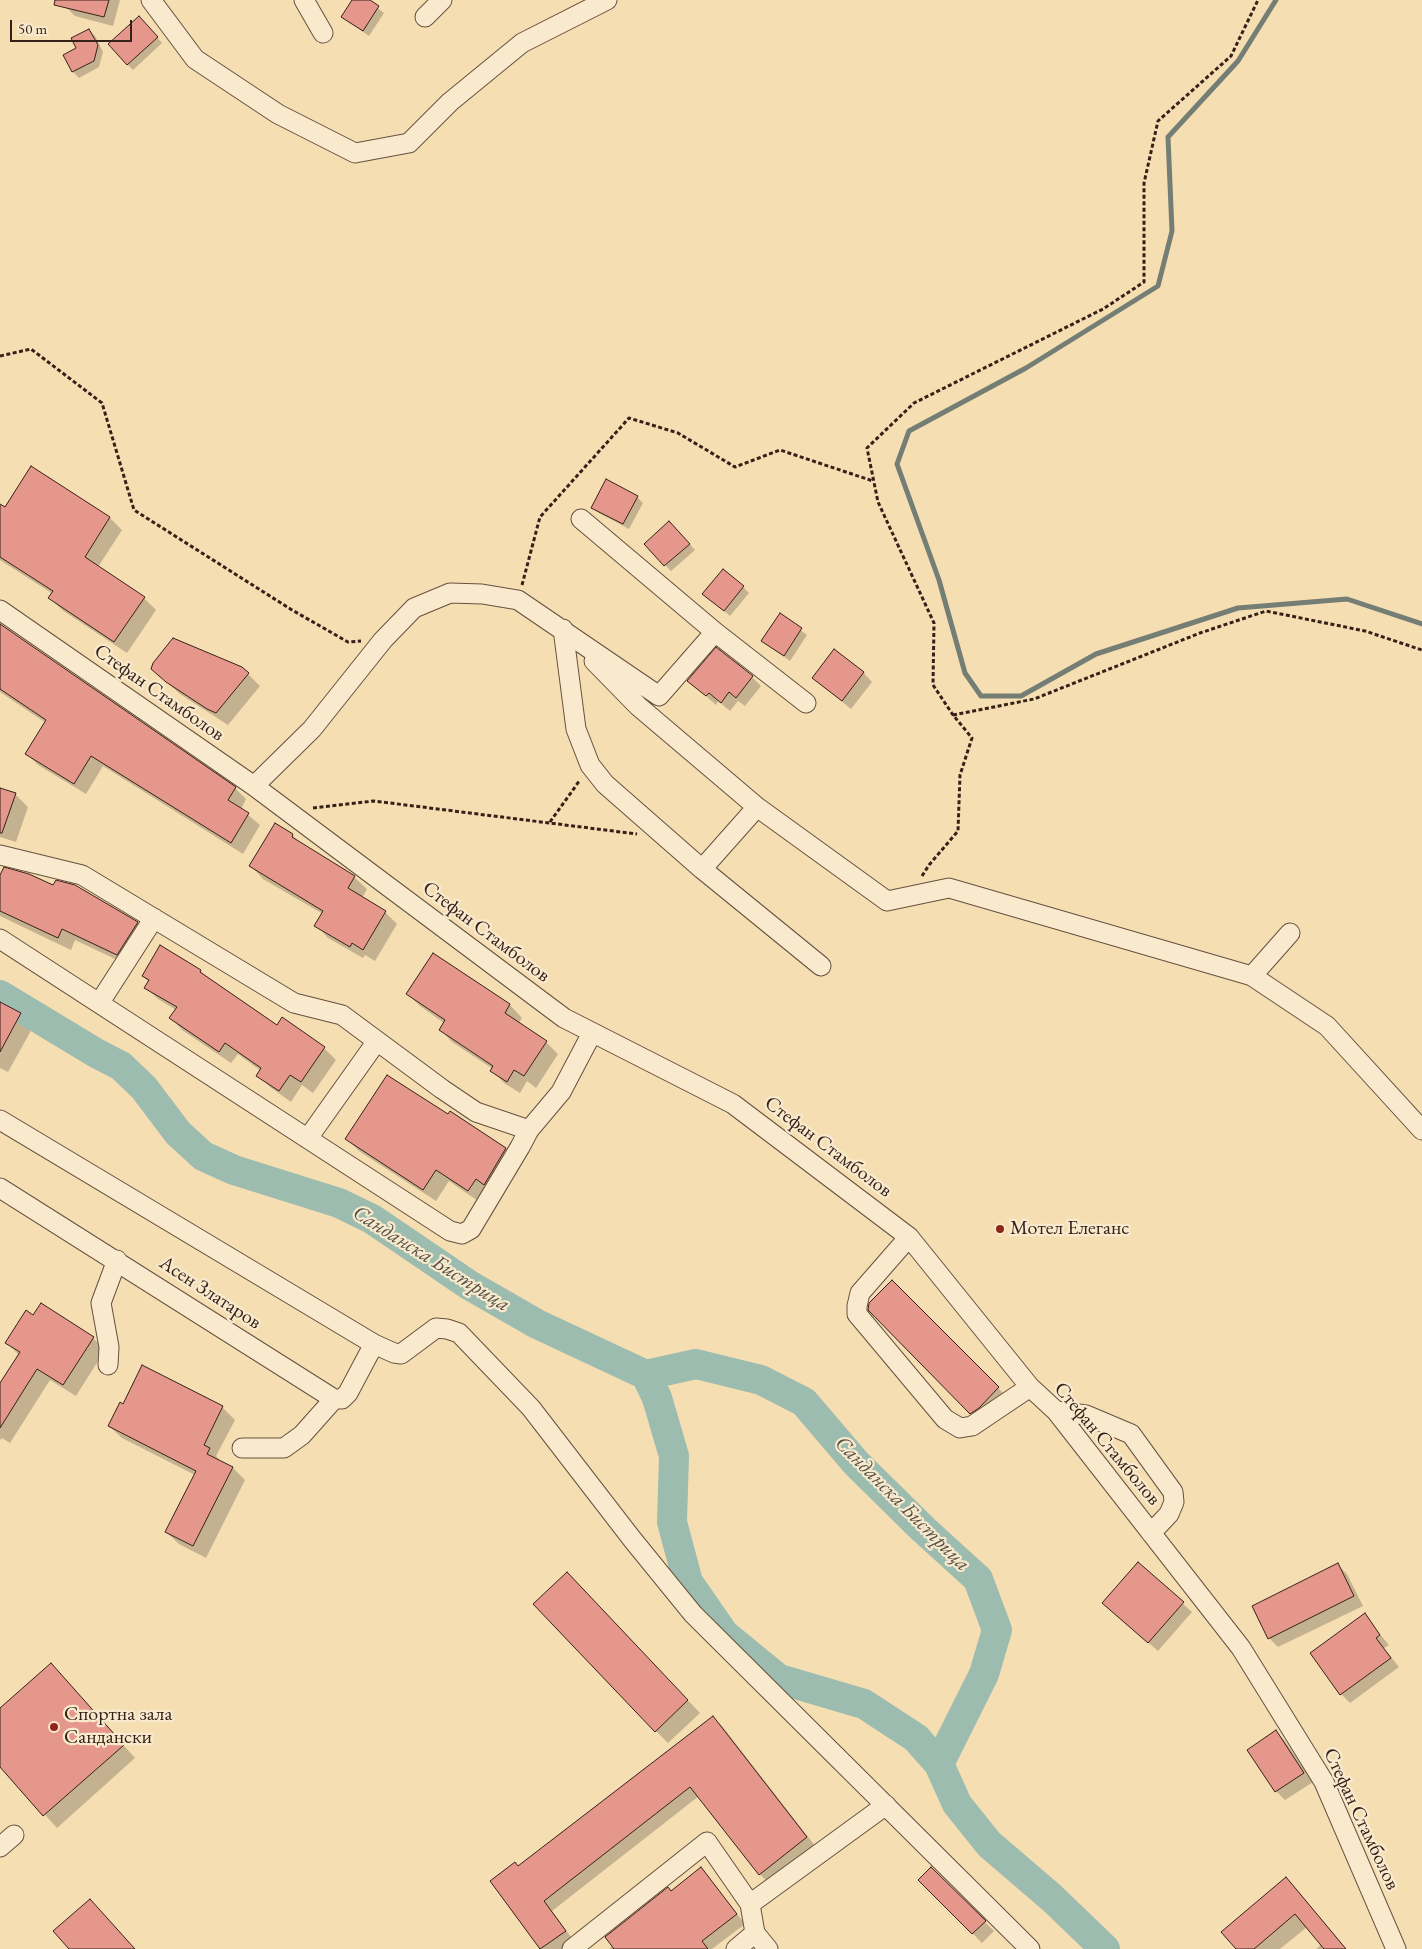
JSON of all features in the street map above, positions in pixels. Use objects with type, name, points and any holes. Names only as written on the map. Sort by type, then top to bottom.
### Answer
[{"type":"street","points":[[150,0],[194,59],[278,114],[355,152],[409,143],[450,102],[522,43],[607,0]]},
{"type":"street","points":[[304,0],[323,33]]},
{"type":"street","points":[[425,17],[442,0]]},
{"type":"street","points":[[580,519],[715,632],[806,703]]},
{"type":"street","points":[[254,786],[312,729],[383,640],[414,608],[450,593],[482,594],[518,600],[660,696],[715,632]]},
{"type":"street","name":"Стефан Стамболов","points":[[0,610],[254,786],[564,1018],[733,1104],[909,1237],[1030,1387],[1056,1411],[1241,1648],[1324,1782],[1396,1949]]},
{"type":"street","points":[[563,629],[576,729],[590,765],[605,784],[702,869],[821,966]]},
{"type":"street","points":[[563,629],[638,706],[757,807],[887,901],[949,888],[1252,976],[1327,1026],[1422,1130]]},
{"type":"street","points":[[702,869],[757,807]]},
{"type":"street","points":[[0,855],[82,875],[294,1003],[342,1015],[476,1112],[528,1130]]},
{"type":"street","points":[[100,1002],[154,918]]},
{"type":"street","points":[[1252,976],[1290,933]]},
{"type":"street","points":[[0,939],[100,1002],[450,1231],[462,1234],[471,1229],[520,1147],[528,1130],[562,1092],[592,1033]]},
{"type":"street","points":[[308,1138],[377,1041]]},
{"type":"street","name":"Асен Златаров","points":[[0,1120],[374,1344],[401,1354],[436,1328],[459,1333],[530,1408],[693,1614],[886,1805]]},
{"type":"street","name":"Асен Златаров","points":[[0,1188],[334,1398]]},
{"type":"street","points":[[909,1237],[860,1293],[857,1314],[945,1419],[960,1428],[972,1426],[1030,1387]]},
{"type":"street","points":[[108,1365],[108,1347],[101,1303],[116,1260]]},
{"type":"street","points":[[242,1448],[284,1448],[302,1435],[334,1398],[342,1399],[348,1393],[374,1344]]},
{"type":"street","points":[[1056,1411],[1086,1415],[1130,1434],[1173,1492],[1174,1502],[1169,1514],[1151,1533]]},
{"type":"street","points":[[750,1904],[886,1805],[1030,1949]]},
{"type":"street","points":[[0,1847],[14,1835]]},
{"type":"street","points":[[572,1949],[707,1842],[750,1904],[755,1933],[768,1949]]},
{"type":"street","points":[[736,1949],[755,1933]]},
{"type":"path","points":[[909,896],[929,865],[958,831],[960,776],[972,738],[953,715],[933,685],[934,623],[878,502],[867,448],[914,403],[1103,309],[1144,282],[1144,183],[1158,121],[1230,56],[1258,0]]},
{"type":"path","points":[[0,356],[31,349],[102,403],[134,510],[292,610],[348,642],[383,640]]},
{"type":"path","points":[[518,600],[540,517],[629,418],[678,434],[735,467],[780,450],[873,481]]},
{"type":"path","points":[[953,715],[1034,699],[1200,633],[1266,611],[1365,631],[1422,650]]},
{"type":"path","points":[[550,822],[590,765]]},
{"type":"path","points":[[288,811],[374,801],[640,835]]},
{"type":"building","points":[[55,0],[109,0],[104,17],[54,5]]},
{"type":"building","points":[[352,0],[370,0],[379,6],[363,31],[341,17]]},
{"type":"building","points":[[139,16],[158,37],[127,65],[108,44]]},
{"type":"building","points":[[89,29],[98,45],[94,61],[72,72],[63,55],[76,48],[71,38]]},
{"type":"building","points":[[31,466],[110,517],[85,557],[145,597],[114,642],[48,598],[53,591],[0,557],[0,504],[5,507]]},
{"type":"building","points":[[606,479],[638,496],[623,524],[591,508]]},
{"type":"building","points":[[669,521],[690,544],[664,566],[644,544]]},
{"type":"building","points":[[723,569],[744,586],[724,611],[702,594]]},
{"type":"building","points":[[780,613],[802,628],[784,656],[761,641]]},
{"type":"building","points":[[0,624],[236,787],[228,800],[249,813],[231,843],[91,756],[74,784],[25,754],[46,720],[0,689]]},
{"type":"building","points":[[173,638],[242,667],[249,673],[216,713],[166,682],[151,669],[153,663]]},
{"type":"building","points":[[716,647],[753,676],[736,698],[729,692],[721,703],[709,693],[706,696],[687,681]]},
{"type":"building","points":[[834,649],[864,672],[842,701],[812,678]]},
{"type":"building","points":[[0,788],[16,793],[2,833],[0,833]]},
{"type":"building","points":[[275,823],[293,834],[292,837],[355,876],[348,888],[386,911],[363,950],[352,943],[350,947],[314,926],[323,911],[249,866]]},
{"type":"building","points":[[4,867],[29,874],[53,885],[56,880],[75,885],[138,922],[117,955],[62,929],[58,938],[0,911],[0,875]]},
{"type":"building","points":[[160,945],[201,970],[200,972],[277,1025],[282,1017],[325,1047],[301,1082],[290,1075],[279,1091],[256,1076],[261,1068],[225,1043],[219,1052],[169,1018],[177,1007],[144,988],[149,980],[142,976]]},
{"type":"building","points":[[433,953],[510,1004],[505,1013],[547,1041],[524,1076],[514,1070],[507,1082],[490,1071],[493,1066],[439,1030],[445,1020],[406,994]]},
{"type":"building","points":[[0,1002],[21,1013],[0,1052]]},
{"type":"building","points":[[387,1075],[448,1114],[450,1111],[506,1148],[484,1185],[476,1179],[468,1191],[436,1170],[423,1190],[345,1139]]},
{"type":"building","points":[[892,1280],[999,1387],[979,1408],[970,1414],[868,1310],[869,1303]]},
{"type":"building","points":[[41,1303],[94,1337],[63,1385],[37,1369],[0,1428],[0,1383],[20,1352],[5,1343],[26,1310],[33,1315]]},
{"type":"building","points":[[142,1365],[223,1406],[204,1445],[210,1448],[207,1454],[233,1467],[193,1546],[165,1532],[196,1471],[108,1426],[120,1402],[123,1404]]},
{"type":"building","points":[[1138,1562],[1184,1602],[1148,1643],[1102,1603]]},
{"type":"building","points":[[1338,1563],[1354,1596],[1268,1639],[1252,1606]]},
{"type":"building","points":[[567,1572],[688,1700],[655,1732],[533,1604]]},
{"type":"building","points":[[1365,1613],[1380,1635],[1376,1638],[1391,1658],[1340,1695],[1310,1653]]},
{"type":"building","name":"Спортна зала Сандански","points":[[51,1663],[124,1745],[43,1816],[0,1767],[0,1708]]},
{"type":"building","points":[[713,1716],[807,1837],[759,1875],[690,1787],[544,1901],[566,1931],[540,1949],[490,1881],[515,1862],[518,1866]]},
{"type":"building","points":[[1276,1730],[1304,1773],[1275,1792],[1247,1750]]},
{"type":"building","points":[[701,1867],[737,1914],[702,1941],[708,1949],[614,1949],[605,1937],[668,1887],[671,1891]]},
{"type":"building","points":[[931,1867],[986,1921],[972,1934],[918,1880]]},
{"type":"building","points":[[1286,1877],[1346,1949],[1324,1949],[1295,1914],[1254,1949],[1236,1949],[1221,1932]]},
{"type":"building","points":[[90,1899],[135,1949],[69,1949],[53,1931]]},
{"type":"waterway","points":[[1276,0],[1238,61],[1168,137],[1172,231],[1158,286],[1026,368],[909,431],[897,464],[939,580],[965,673],[981,696],[1021,696],[1096,654],[1238,608],[1347,599],[1422,624]]},
{"type":"waterway","name":"Санданска Бистрица","points":[[0,995],[121,1066],[144,1088],[178,1133],[203,1156],[234,1170],[339,1203],[372,1219],[469,1285],[537,1324],[646,1375],[696,1364],[761,1380],[804,1402],[856,1463],[923,1529],[978,1579],[997,1630],[984,1674],[939,1764],[957,1804],[989,1844],[1052,1898],[1105,1949]]},
{"type":"waterway","name":"Санданска Бистрица","points":[[646,1375],[657,1398],[674,1456],[672,1522],[688,1582],[724,1634],[779,1679],[864,1704],[916,1738],[939,1764]]},
{"type":"place","name":"Мотел Елеганс","points":[[1000,1229]]},
{"type":"place","name":"Спортна зала Сандански","points":[[54,1727]]}]
